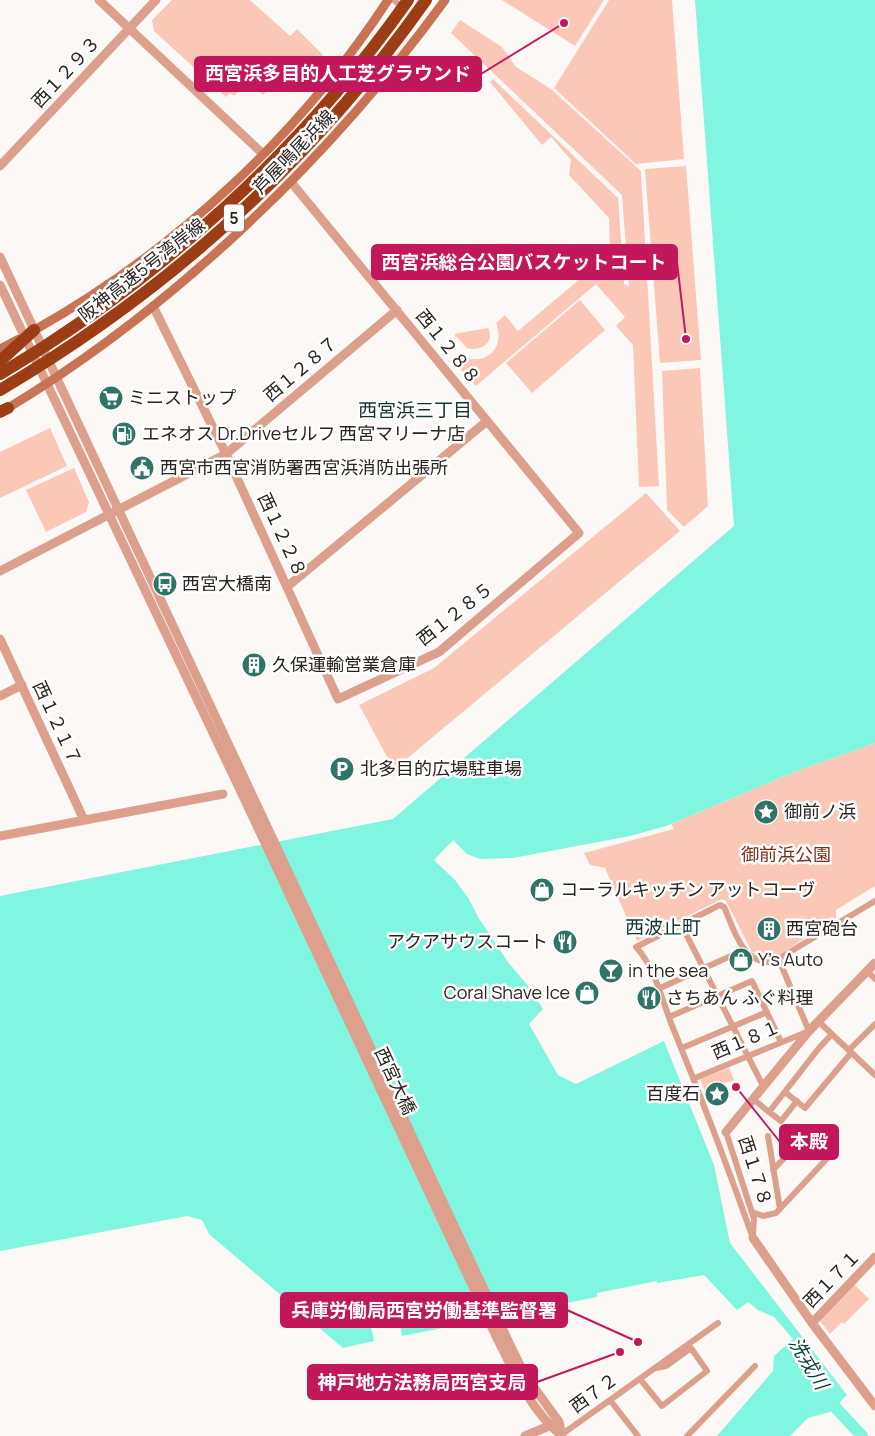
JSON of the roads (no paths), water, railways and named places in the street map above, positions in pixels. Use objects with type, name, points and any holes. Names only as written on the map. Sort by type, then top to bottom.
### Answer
[{"type":"highway","name":"阪神高速5号湾岸線","points":[[0,374],[68,331],[118,296],[161,262],[235,198],[280,155],[317,115],[372,48],[408,0]]},
{"type":"highway","name":"阪神高速5号湾岸線","points":[[0,390],[75,344],[128,306],[253,202],[326,127],[402,34],[426,0]]},
{"type":"highway","points":[[0,361],[28,336]]},
{"type":"main road","name":"芦屋鳴尾浜線","points":[[0,349],[28,336],[100,291],[164,243],[263,154],[358,45],[388,0]]},
{"type":"main road","name":"芦屋鳴尾浜線","points":[[3,411],[47,384],[153,306],[221,247],[290,182],[362,103],[446,0]]},
{"type":"main road","points":[[263,154],[290,182]]},
{"type":"street","points":[[99,0],[263,154]]},
{"type":"street","name":"西１２９３","points":[[0,166],[156,0]]},
{"type":"street","points":[[394,0],[425,28]]},
{"type":"street","name":"西１２８８","points":[[290,182],[579,533]]},
{"type":"street","points":[[0,257],[47,384],[108,515],[247,794]]},
{"type":"street","points":[[0,285],[28,336],[56,377],[247,794]]},
{"type":"street","name":"西１２２８","points":[[153,306],[226,454],[288,586],[338,699]]},
{"type":"street","name":"西１２８７","points":[[0,571],[226,454],[397,310]]},
{"type":"street","points":[[288,586],[487,421]]},
{"type":"street","name":"西１２８５","points":[[338,699],[438,652],[579,533]]},
{"type":"street","name":"西１２１７","points":[[0,639],[84,820]]},
{"type":"street","points":[[0,696],[22,685]]},
{"type":"street","points":[[0,836],[223,794]]},
{"type":"street","name":"西宮大橋","points":[[247,794],[522,1377],[554,1424]]},
{"type":"street","points":[[875,901],[779,960],[766,963],[759,962],[744,950],[722,905],[636,947],[642,953],[695,1078],[753,1238],[812,1323],[875,1406]]},
{"type":"street","points":[[681,924],[763,1086]]},
{"type":"street","points":[[658,989],[744,950]]},
{"type":"street","points":[[779,960],[808,1031]]},
{"type":"street","name":"西１７８","points":[[753,1238],[754,1219],[726,1132],[808,1031],[875,963]]},
{"type":"street","points":[[867,971],[875,979]]},
{"type":"street","points":[[669,1017],[752,981],[782,1042]]},
{"type":"street","points":[[682,1048],[767,1012]]},
{"type":"street","points":[[818,1021],[875,1076]]},
{"type":"street","points":[[785,1092],[805,1108],[875,1024]]},
{"type":"street","name":"西１８１","points":[[695,1078],[808,1031]]},
{"type":"street","points":[[769,1112],[832,1034]]},
{"type":"street","points":[[753,1099],[781,1121],[797,1102]]},
{"type":"street","points":[[752,1212],[756,1215],[771,1216],[780,1209],[835,1150],[812,1129],[774,1170]]},
{"type":"street","points":[[768,1136],[780,1209]]},
{"type":"street","name":"西１７１","points":[[812,1323],[875,1257]]},
{"type":"street","name":"西７２","points":[[562,1435],[718,1323]]},
{"type":"street","points":[[640,1379],[662,1406],[708,1371],[691,1348],[666,1366],[655,1368]]},
{"type":"street","points":[[687,1436],[754,1366]]},
{"type":"street","points":[[610,1400],[638,1436]]},
{"type":"street","points":[[525,1436],[554,1424],[562,1435]]},
{"type":"water","points":[[695,0],[875,0],[875,743],[794,772],[666,826],[630,836],[513,858],[480,859],[467,854],[453,840],[434,860],[455,880],[469,899],[478,917],[508,962],[529,987],[543,1009],[529,1024],[558,1075],[576,1084],[664,1041],[714,1165],[730,1243],[847,1395],[830,1412],[808,1418],[790,1436],[717,1436],[773,1371],[774,1356],[793,1339],[774,1317],[758,1310],[748,1302],[737,1310],[704,1275],[657,1283],[657,1281],[597,1293],[597,1297],[552,1306],[551,1303],[468,1323],[402,1336],[398,1315],[370,1321],[374,1341],[343,1348],[209,1234],[202,1220],[187,1216],[0,1251],[0,896],[393,819],[734,526]]},
{"type":"waterway","name":"洗戎川","points":[[828,1393],[835,1407],[862,1436]]},
{"type":"place","name":"西宮浜多目的人工芝グラウンド","points":[[564,23]]},
{"type":"place","name":"西宮浜総合公園バスケットコート","points":[[686,339]]},
{"type":"place","name":"ミニストップ","points":[[111,398]]},
{"type":"place","name":"エネオス Dr.Driveセルフ 西宮マリーナ店","points":[[124,434]]},
{"type":"place","name":"西宮市西宮消防署西宮浜消防出張所","points":[[142,468]]},
{"type":"place","name":"西宮大橋南","points":[[165,584]]},
{"type":"place","name":"久保運輸営業倉庫","points":[[254,665]]},
{"type":"place","name":"北多目的広場駐車場","points":[[342,769]]},
{"type":"place","name":"御前ノ浜","points":[[766,812]]},
{"type":"place","name":"コーラルキッチン アットコーヴ","points":[[542,890]]},
{"type":"place","name":"西宮砲台","points":[[769,929]]},
{"type":"place","name":"アクアサウスコート","points":[[565,942]]},
{"type":"place","name":"Y's Auto","points":[[741,960]]},
{"type":"place","name":"in the sea","points":[[611,971]]},
{"type":"place","name":"Coral Shave Ice","points":[[587,993]]},
{"type":"place","name":"さちあん ふぐ料理","points":[[649,998]]},
{"type":"place","name":"本殿","points":[[736,1087]]},
{"type":"place","name":"百度石","points":[[717,1094]]},
{"type":"place","name":"兵庫労働局西宮労働基準監督署","points":[[638,1342]]},
{"type":"place","name":"神戸地方法務局西宮支局","points":[[620,1352]]},
{"type":"district","name":"西宮浜三丁目","points":[[415,410]]},
{"type":"district","name":"西波止町","points":[[663,927]]},
{"type":"park label","name":"御前浜公園","points":[[786,855]]}]
